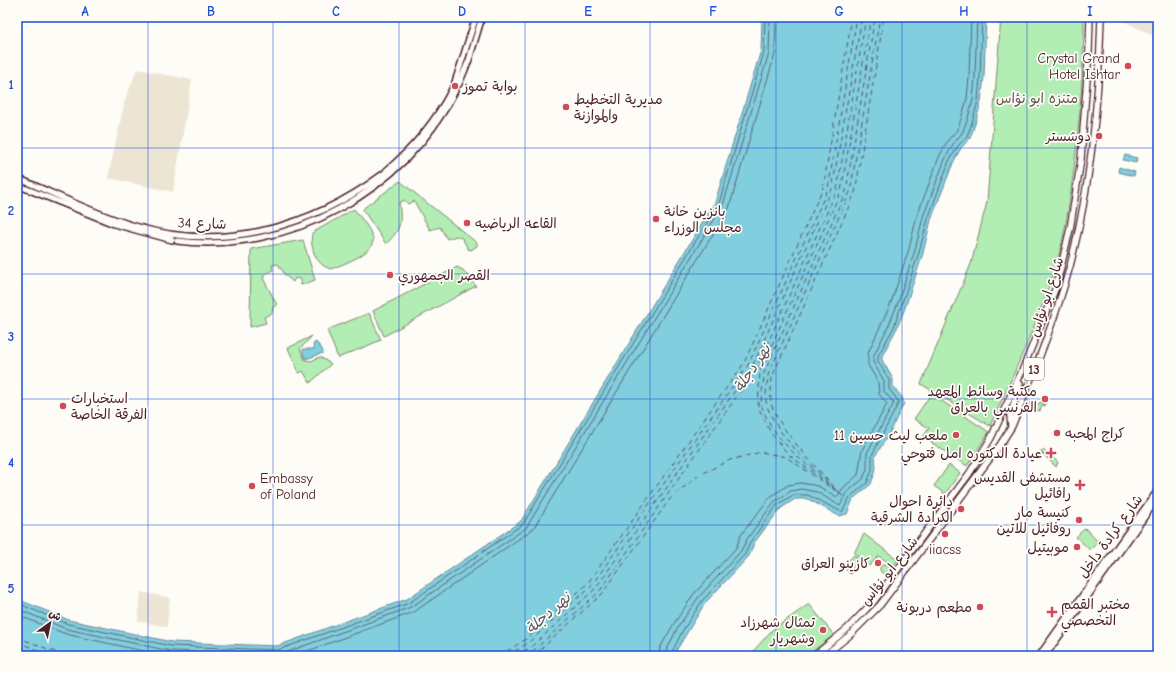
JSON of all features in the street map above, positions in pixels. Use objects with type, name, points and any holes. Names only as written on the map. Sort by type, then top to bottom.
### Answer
[{"type":"main road","points":[[476,17],[457,83],[469,60],[482,17]]},
{"type":"main road","name":"شارع ابو نؤاس","points":[[814,656],[854,623],[874,601],[969,474],[1000,421],[1019,378],[1056,287],[1065,256],[1080,168],[1090,43],[1090,17]]},
{"type":"main road","name":"شارع ابو نؤاس","points":[[824,656],[850,635],[880,605],[1000,445],[1012,426],[1036,364],[1066,277],[1085,197],[1092,146],[1101,17]]},
{"type":"main road","points":[[1090,43],[1100,43]]},
{"type":"main road","points":[[426,133],[442,116],[454,90]]},
{"type":"main road","name":"شارع 34","points":[[17,178],[135,226],[174,234],[215,236],[252,233],[302,220],[350,196],[384,172],[410,150],[426,133]]},
{"type":"main road","name":"شارع 34","points":[[17,185],[119,226],[174,241],[208,243],[245,240],[284,231],[319,218],[353,201],[380,182],[406,160],[426,133]]},
{"type":"main road","points":[[1026,361],[1036,364]]},
{"type":"main road","points":[[1012,426],[1010,416],[1020,384],[1019,378]]},
{"type":"main road","points":[[1000,421],[1006,422],[1012,426]]},
{"type":"main road","name":"شارع كرادة داخل","points":[[1040,656],[1158,490]]},
{"type":"main road","name":"شارع كرادة داخل","points":[[1045,656],[1158,498]]},
{"type":"shaded area","points":[[1115,17],[1158,17],[1158,38]]},
{"type":"shaded area","points":[[137,69],[192,80],[173,192],[108,178],[125,100]]},
{"type":"shaded area","points":[[141,592],[170,598],[167,627],[138,621]]},
{"type":"green space","name":"متنزه ابو نؤاس","points":[[1001,17],[1084,17],[1084,36],[1076,149],[1065,230],[1056,266],[1034,327],[990,426],[921,384],[971,264],[987,202]]},
{"type":"green space","points":[[400,181],[477,243],[477,246],[471,250],[468,249],[462,238],[456,236],[447,239],[440,227],[430,230],[414,201],[408,204],[404,200],[399,203],[400,221],[397,230],[386,244],[363,210]]},
{"type":"green space","points":[[354,209],[372,235],[373,241],[371,247],[366,252],[351,261],[331,269],[326,267],[317,260],[312,244],[312,233]]},
{"type":"green space","points":[[303,240],[315,280],[301,285],[301,279],[295,278],[293,282],[286,276],[278,264],[272,265],[273,270],[265,274],[263,278],[277,305],[273,307],[272,313],[264,317],[266,323],[250,327],[251,249]]},
{"type":"green space","points":[[457,267],[463,270],[476,286],[384,336],[373,311]]},
{"type":"green space","points":[[369,313],[381,340],[338,358],[327,330]]},
{"type":"green space","points":[[312,336],[300,349],[305,360],[311,361],[320,357],[331,364],[310,383],[303,371],[299,373],[288,348]]},
{"type":"green space","points":[[931,394],[989,432],[967,466],[923,437],[929,428],[914,419]]},
{"type":"green space","points":[[1031,402],[1034,405],[1039,404],[1040,402],[1045,404],[1045,406],[1042,405],[1040,411],[1029,407]]},
{"type":"green space","points":[[1043,450],[1058,462],[1056,467],[1040,451]]},
{"type":"green space","points":[[949,465],[960,473],[945,494],[934,486]]},
{"type":"green space","points":[[1085,528],[1098,542],[1090,550],[1076,537]]},
{"type":"green space","points":[[864,534],[898,560],[893,566],[879,556],[869,566],[854,553]]},
{"type":"green space","points":[[854,555],[861,563],[850,574],[843,566]]},
{"type":"green space","points":[[885,564],[890,569],[885,574],[880,569]]},
{"type":"green space","points":[[809,604],[834,635],[806,656],[749,656],[772,630]]},
{"type":"water","name":"نهر دجلة","points":[[762,17],[986,17],[984,77],[981,102],[975,124],[970,138],[961,148],[953,163],[931,220],[923,253],[905,308],[897,328],[882,356],[882,360],[893,379],[893,387],[902,397],[904,403],[888,436],[875,456],[876,469],[871,484],[853,499],[847,514],[839,516],[808,499],[795,499],[780,509],[754,543],[749,556],[705,603],[673,656],[17,656],[17,599],[69,620],[172,642],[277,646],[407,599],[521,521],[715,202],[761,50]]},
{"type":"water","points":[[1125,155],[1137,158],[1136,163],[1123,160]]},
{"type":"water","points":[[1119,167],[1135,172],[1134,176],[1118,172]]},
{"type":"water","points":[[316,342],[322,349],[323,353],[306,359],[303,349],[314,349],[313,344]]},
{"type":"ferry route","points":[[499,656],[525,640],[588,583],[744,363],[823,188],[852,17]]},
{"type":"ferry route","points":[[507,656],[528,643],[591,586],[748,365],[828,189],[857,17]]},
{"type":"ferry route","points":[[516,656],[531,647],[595,589],[752,367],[832,189],[862,17]]},
{"type":"ferry route","points":[[525,656],[534,650],[599,592],[756,369],[837,190],[866,17]]},
{"type":"ferry route","points":[[843,496],[788,454],[771,433],[758,407],[760,371],[841,191],[871,17]]},
{"type":"ferry route","points":[[835,489],[793,452],[775,431],[762,407],[762,395],[764,373],[846,191],[875,17]]},
{"type":"ferry route","points":[[840,493],[799,453],[780,431],[767,406],[766,395],[768,375],[850,192],[880,17]]},
{"type":"ferry route","points":[[834,487],[808,458],[779,421],[773,410],[771,401],[772,377],[855,193],[884,17]]},
{"type":"ferry route","points":[[533,656],[602,594],[670,499],[699,475],[730,460],[761,452],[786,457],[834,490]]},
{"type":"ferry route","points":[[17,637],[66,656]]},
{"type":"ferry route","points":[[17,642],[53,656]]},
{"type":"ferry route","points":[[17,647],[40,656]]},
{"type":"ferry route","points":[[17,652],[28,656]]},
{"type":"place","name":"Crystal Grand Hotel Ishtar","points":[[1128,66]]},
{"type":"place","name":"بوابة تموز","points":[[455,86]]},
{"type":"place","name":"مديرية التخطيط والموازنة","points":[[566,107]]},
{"type":"place","name":"دوشستر","points":[[1099,136]]},
{"type":"place","name":"بانزين خانة مجلس الوزراء","points":[[656,219]]},
{"type":"place","name":"القاعه الرياضيه","points":[[467,223]]},
{"type":"place","name":"القصر الجمهوري","points":[[390,275]]},
{"type":"place","name":"مكتبة وسائط المعهد الفرنسي بالعراق","points":[[1045,399]]},
{"type":"place","name":"استخبارات الفرقة الخاصة","points":[[63,406]]},
{"type":"place","name":"كراج المحبه","points":[[1057,433]]},
{"type":"place","name":"ملعب ليث حسين 11","points":[[956,435]]},
{"type":"place","name":"عيادة الدكتوره امل فتوحي","points":[[1051,453]]},
{"type":"place","name":"مستشفى القديس رافائيل","points":[[1080,485]]},
{"type":"place","name":"Embassy of Poland","points":[[252,486]]},
{"type":"place","name":"دائرة احوال الكرادة الشرقية","points":[[961,509]]},
{"type":"place","name":"كنيسة مار روفائيل للاتين","points":[[1079,520]]},
{"type":"place","name":"iiacss","points":[[945,534]]},
{"type":"place","name":"موبيتيل","points":[[1077,547]]},
{"type":"place","name":"كازينو العراق","points":[[878,563]]},
{"type":"place","name":"مطعم دربونة","points":[[980,607]]},
{"type":"place","name":"مختبر القمم التخصصي","points":[[1052,612]]},
{"type":"place","name":"تمثال شهرزاد وشهريار","points":[[823,630]]}]
